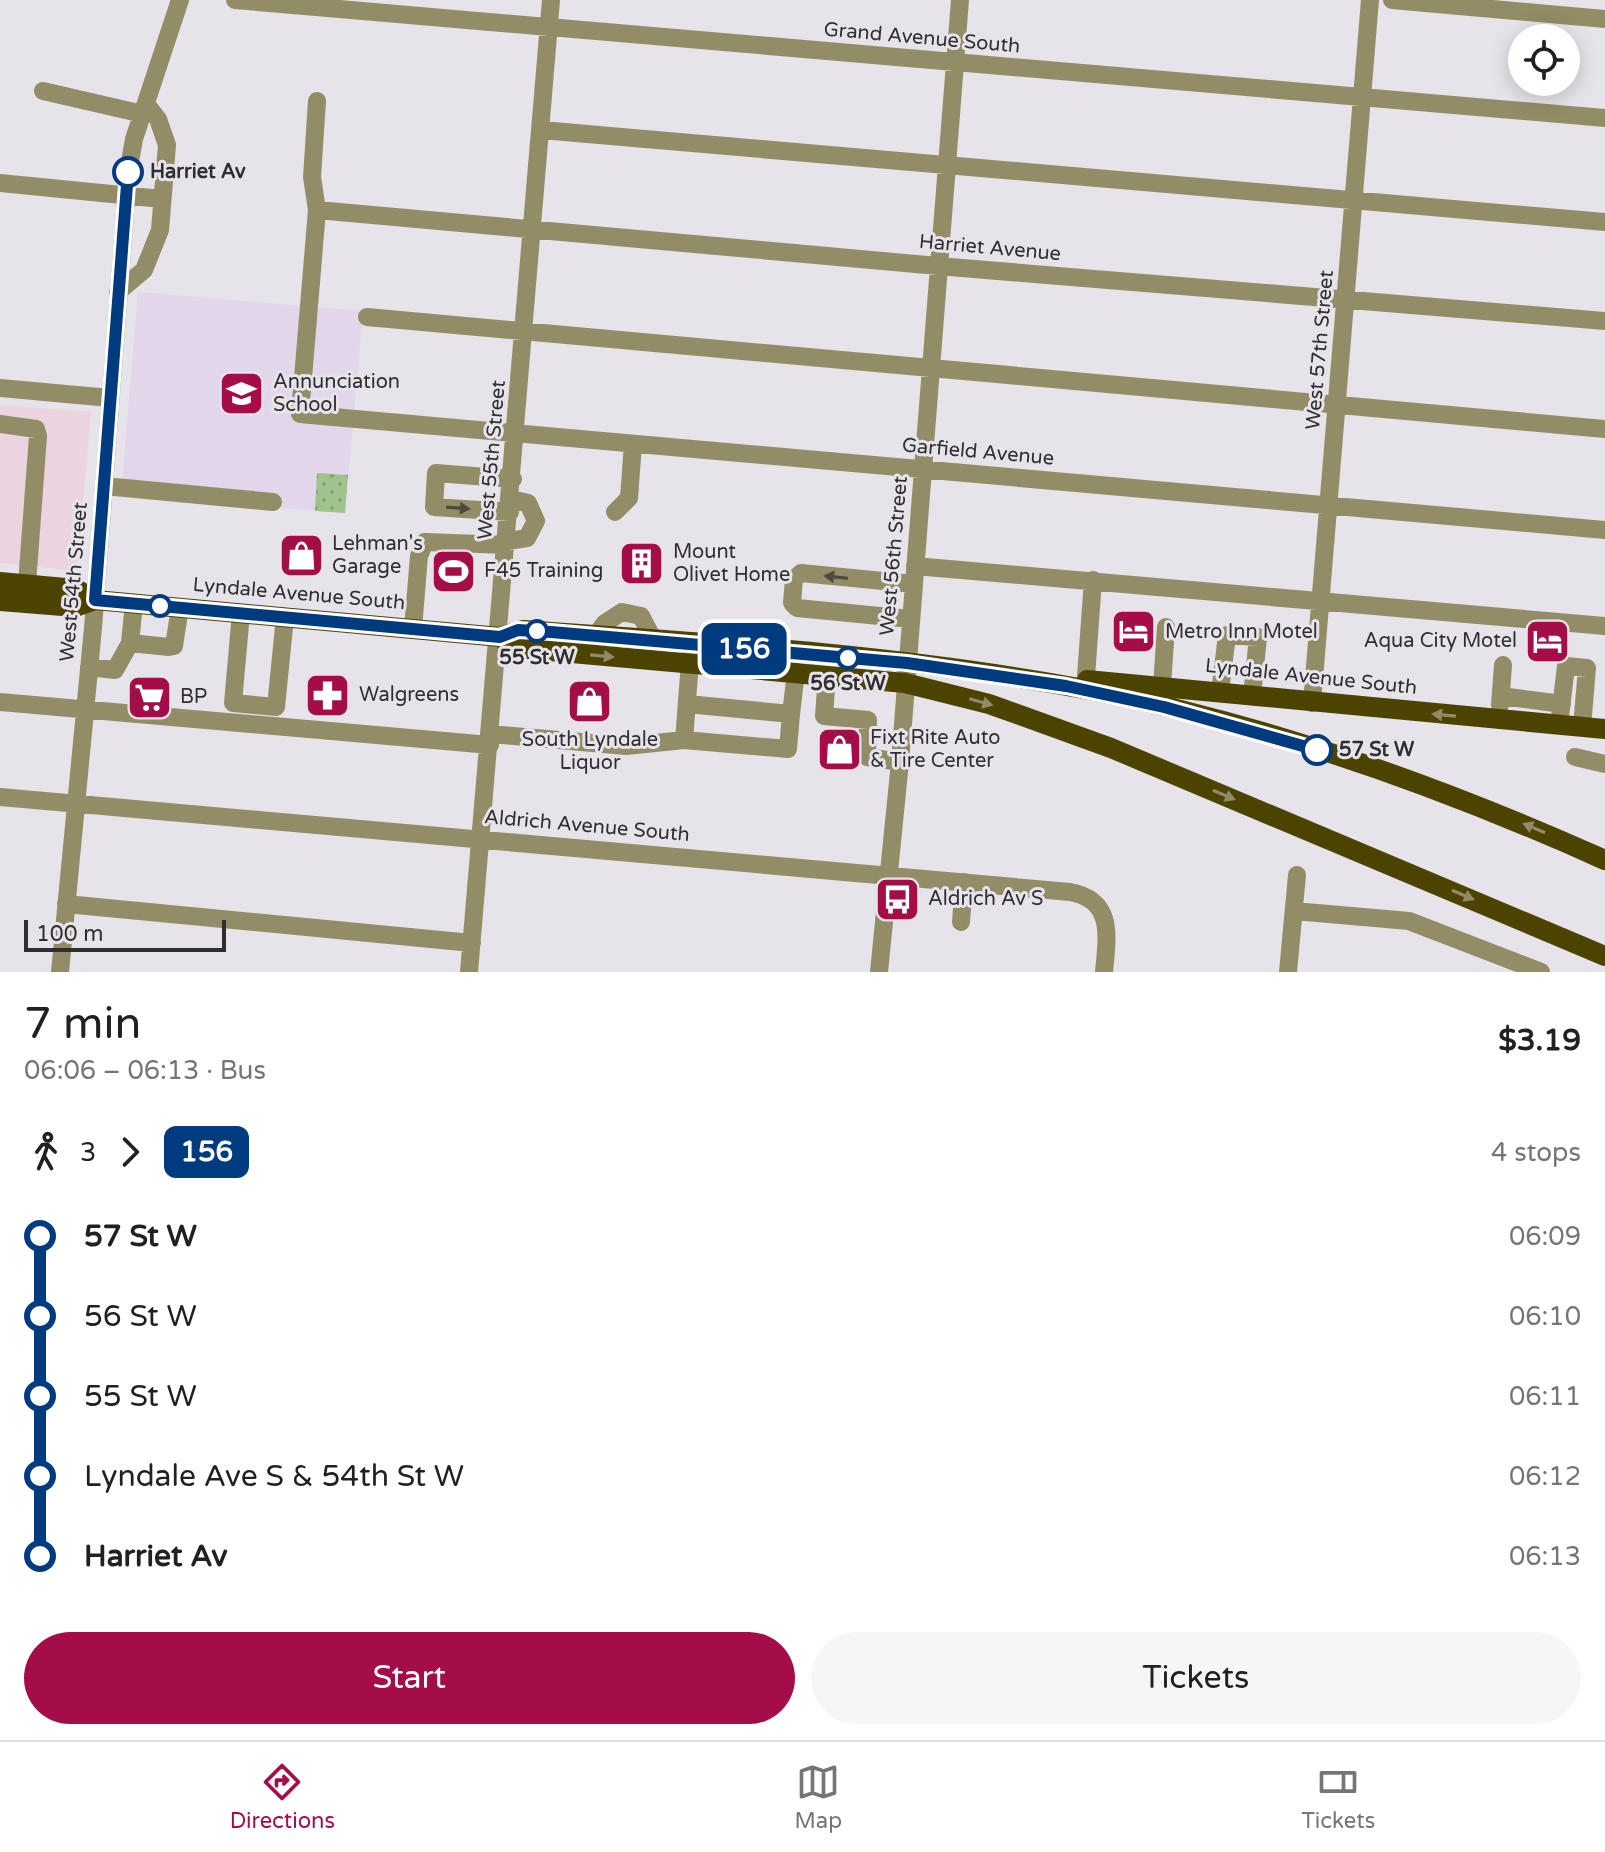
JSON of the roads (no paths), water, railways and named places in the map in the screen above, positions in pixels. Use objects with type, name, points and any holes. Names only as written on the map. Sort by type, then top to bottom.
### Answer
[{"type":"main road","name":"Lyndale Avenue South","points":[[0,582],[76,589],[95,600]]},
{"type":"main road","name":"Lyndale Avenue South","points":[[0,601],[68,607],[95,600],[500,637],[523,630],[654,641],[691,654],[796,672],[827,675],[906,673]]},
{"type":"main road","name":"Lyndale Avenue South","points":[[500,637],[521,648],[691,654],[906,673],[1085,685],[1162,686],[1312,703],[1605,729]]},
{"type":"main road","points":[[906,673],[1075,733],[1605,956]]},
{"type":"main road","points":[[1085,685],[1237,726],[1368,766],[1477,805],[1605,860]]},
{"type":"main road","points":[[1562,937],[1605,945]]},
{"type":"street","name":"West 54th Street","points":[[60,972],[95,600],[130,156],[180,0]]},
{"type":"street","name":"Grand Avenue South","points":[[235,0],[1605,118]]},
{"type":"street","name":"West 55th Street","points":[[469,972],[500,637],[551,0]]},
{"type":"street","name":"West 56th Street","points":[[879,972],[900,762],[960,0]]},
{"type":"street","name":"West 57th Street","points":[[1312,703],[1370,0]]},
{"type":"street","points":[[1392,0],[1605,19]]},
{"type":"street","points":[[43,91],[144,109],[158,119],[167,145],[160,230],[144,270],[118,292]]},
{"type":"street","points":[[317,101],[312,177],[317,210]]},
{"type":"street","points":[[541,130],[1605,222]]},
{"type":"street","points":[[0,183],[162,199]]},
{"type":"street","name":"Harriet Avenue","points":[[317,210],[938,266],[1605,321]]},
{"type":"street","name":"Garfield Avenue","points":[[317,210],[300,414],[1605,530]]},
{"type":"street","points":[[367,317],[1605,429]]},
{"type":"street","points":[[0,388],[110,398]]},
{"type":"street","points":[[0,424],[36,429],[38,436],[27,584]]},
{"type":"street","points":[[615,512],[629,498],[633,444]]},
{"type":"street","points":[[413,629],[419,556],[425,542],[507,543],[527,538],[536,521],[528,503],[434,507],[436,473],[513,479]]},
{"type":"street","points":[[104,486],[273,502]]},
{"type":"street","points":[[911,619],[797,608],[792,603],[794,579],[801,573],[1093,580],[1605,626]]},
{"type":"street","points":[[1085,685],[1093,580]]},
{"type":"street","points":[[89,667],[115,670],[130,643],[134,603]]},
{"type":"street","points":[[130,643],[174,646],[180,607]]},
{"type":"street","points":[[241,613],[233,703],[276,707],[285,617]]},
{"type":"street","points":[[1162,686],[1166,627]]},
{"type":"street","points":[[1220,692],[1227,635],[1258,637],[1252,696]]},
{"type":"street","points":[[684,740],[691,654]]},
{"type":"street","points":[[1499,720],[1503,665]]},
{"type":"street","points":[[1559,725],[1566,666],[1587,668],[1582,727]]},
{"type":"street","points":[[0,702],[490,739],[626,746],[684,740],[788,749],[796,672]]},
{"type":"street","points":[[827,675],[824,716],[868,720],[867,757],[900,762]]},
{"type":"street","points":[[1501,696],[1562,704]]},
{"type":"street","points":[[687,704],[791,714]]},
{"type":"street","points":[[1575,757],[1605,764]]},
{"type":"street","name":"Aldrich Avenue South","points":[[0,797],[1081,894],[1102,912],[1109,926],[1104,972]]},
{"type":"street","points":[[1288,972],[1297,875]]},
{"type":"street","points":[[961,922],[964,882]]},
{"type":"street","points":[[66,904],[472,943]]},
{"type":"street","points":[[1294,911],[1409,921],[1541,972]]},
{"type":"place","name":"Harriet Av","points":[[128,172]]},
{"type":"place","name":"Annunciation School","points":[[242,393]]},
{"type":"place","name":"Lehman's Garage","points":[[301,556]]},
{"type":"place","name":"Mount Olivet Home","points":[[642,563]]},
{"type":"place","name":"F45 Training","points":[[453,571]]},
{"type":"place","name":"55 St W","points":[[537,631]]},
{"type":"place","name":"Metro Inn Motel","points":[[1134,632]]},
{"type":"place","name":"Aqua City Motel","points":[[1548,641]]},
{"type":"place","name":"56 St W","points":[[848,658]]},
{"type":"place","name":"Walgreens","points":[[328,695]]},
{"type":"place","name":"BP","points":[[149,697]]},
{"type":"place","name":"South Lyndale Liquor","points":[[590,701]]},
{"type":"place","name":"Fixt Rite Auto & Tire Center","points":[[839,749]]},
{"type":"place","name":"57 St W","points":[[1317,750]]},
{"type":"place","name":"Aldrich Av S","points":[[897,899]]}]
